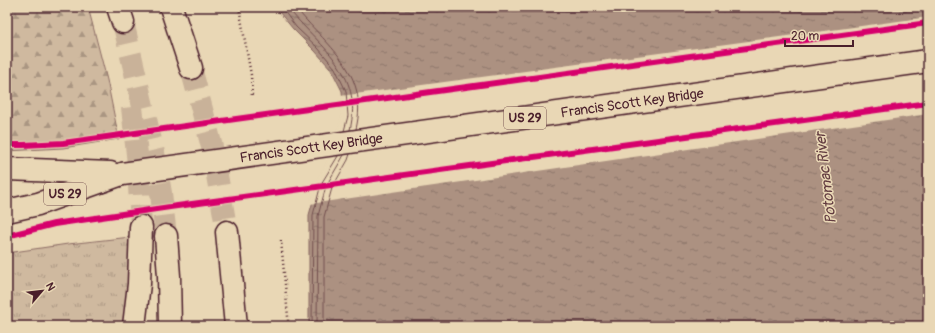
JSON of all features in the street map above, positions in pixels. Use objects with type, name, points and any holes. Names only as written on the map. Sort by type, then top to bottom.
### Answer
[{"type":"highway","points":[[171,7],[191,68]]},
{"type":"highway","name":"Francis Scott Key Bridge","points":[[122,174],[928,61]]},
{"type":"highway","name":"US 29","points":[[7,169],[122,174]]},
{"type":"highway","name":"US 29","points":[[7,211],[38,204],[122,174]]},
{"type":"highway","points":[[134,326],[139,284],[141,227]]},
{"type":"highway","points":[[227,232],[236,326]]},
{"type":"highway","points":[[166,236],[170,326]]},
{"type":"path","points":[[239,7],[251,75],[252,97]]},
{"type":"path","points":[[281,240],[288,326]]},
{"type":"green space","points":[[7,7],[88,7],[107,80],[119,139],[63,148],[7,151]]},
{"type":"green space","points":[[131,237],[127,326],[7,326],[7,253]]},
{"type":"water","name":"Potomac River","points":[[275,7],[928,7],[928,326],[309,326],[309,215],[318,183],[335,153],[344,116],[342,91],[331,69],[293,29]]},
{"type":"pier","points":[[928,17],[928,114],[310,204],[316,182],[333,152],[342,116],[340,96]]},
{"type":"tunnel","points":[[123,22],[154,153],[161,193],[166,236]]},
{"type":"tunnel","points":[[191,68],[212,147],[227,232]]},
{"type":"tunnel","points":[[132,107],[138,164],[141,227]]},
{"type":"cycle path","points":[[7,145],[63,143],[928,23]]},
{"type":"cycle path","points":[[7,236],[54,224],[170,207],[928,103]]}]
